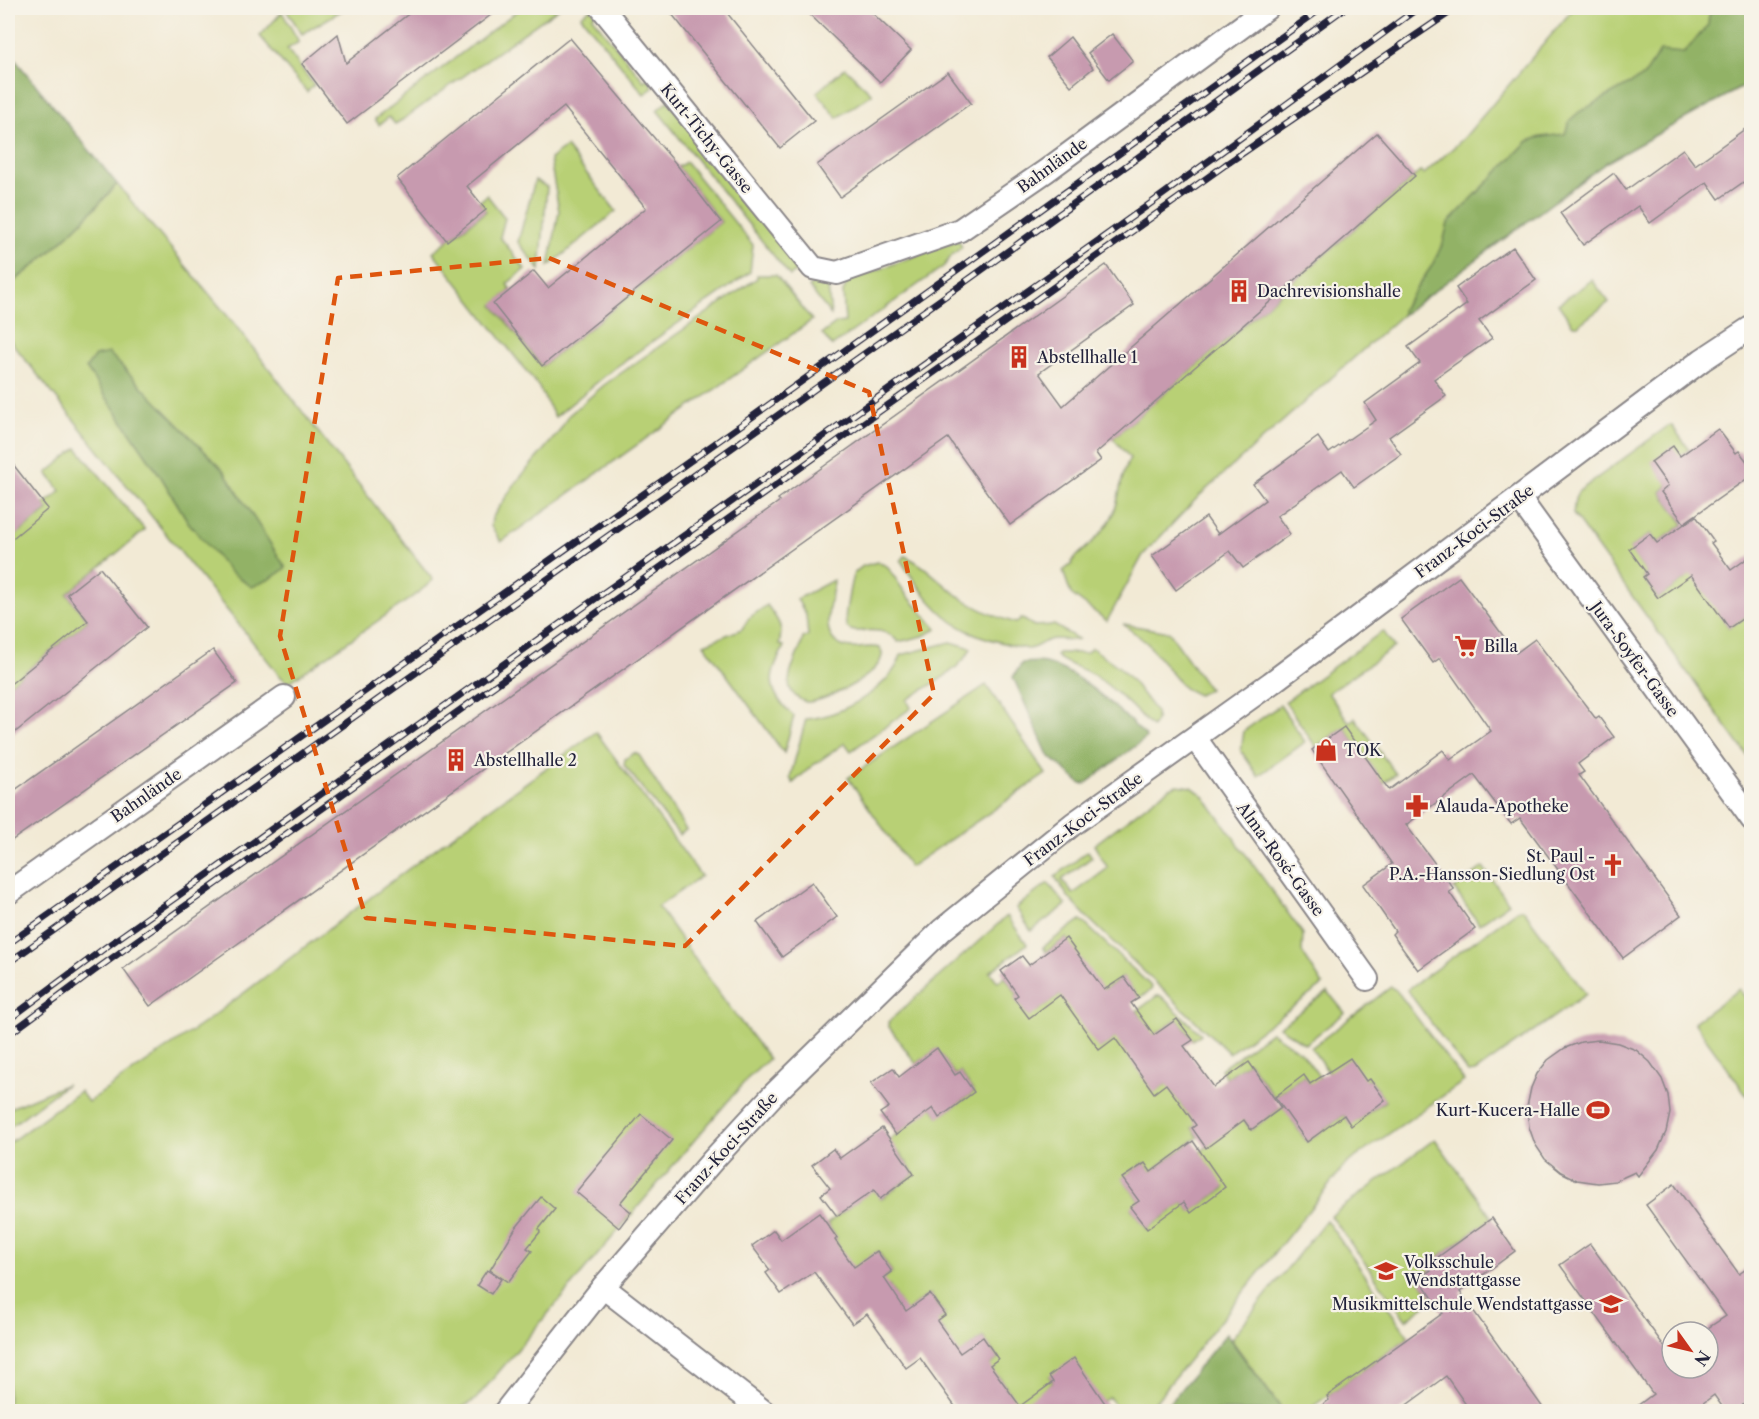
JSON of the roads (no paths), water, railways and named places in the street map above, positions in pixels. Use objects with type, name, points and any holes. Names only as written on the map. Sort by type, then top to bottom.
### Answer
[{"type":"street","name":"Kurt-Tichy-Gasse","points":[[602,8],[813,268]]},
{"type":"street","name":"Bahnlände","points":[[813,268],[837,273],[960,230],[1046,171],[1267,8]]},
{"type":"street","name":"Franz-Koci-Straße","points":[[505,1412],[603,1287],[713,1160],[772,1096],[942,930],[1073,824],[1196,738],[1702,360],[1752,327]]},
{"type":"street","name":"Jura-Soyfer-Gasse","points":[[1519,498],[1752,819]]},
{"type":"street","name":"Bahnlände","points":[[8,893],[284,698]]},
{"type":"street","name":"Alma-Rosé-Gasse","points":[[1196,738],[1367,980]]},
{"type":"street","points":[[603,1287],[764,1412]]},
{"type":"railway","points":[[8,944],[738,427],[1322,8]]},
{"type":"railway","points":[[8,963],[972,277],[1345,8]]},
{"type":"railway","points":[[8,1020],[106,947],[1154,201],[1418,8]]},
{"type":"railway","points":[[8,1035],[94,971],[1225,165],[1456,8]]},
{"type":"place","name":"Dachrevisionshalle","points":[[1239,291]]},
{"type":"place","name":"Abstellhalle 1","points":[[1019,357]]},
{"type":"place","name":"Billa","points":[[1466,646]]},
{"type":"place","name":"TOK","points":[[1326,750]]},
{"type":"place","name":"Abstellhalle 2","points":[[456,760]]},
{"type":"place","name":"Alauda-Apotheke","points":[[1417,806]]},
{"type":"place","name":"St. Paul - P.A.-Hansson-Siedlung Ost","points":[[1613,865]]},
{"type":"place","name":"Kurt-Kucera-Halle","points":[[1598,1110]]},
{"type":"place","name":"Volksschule Wendstattgasse","points":[[1386,1271]]},
{"type":"place","name":"Musikmittelschule Wendstattgasse","points":[[1611,1304]]}]
